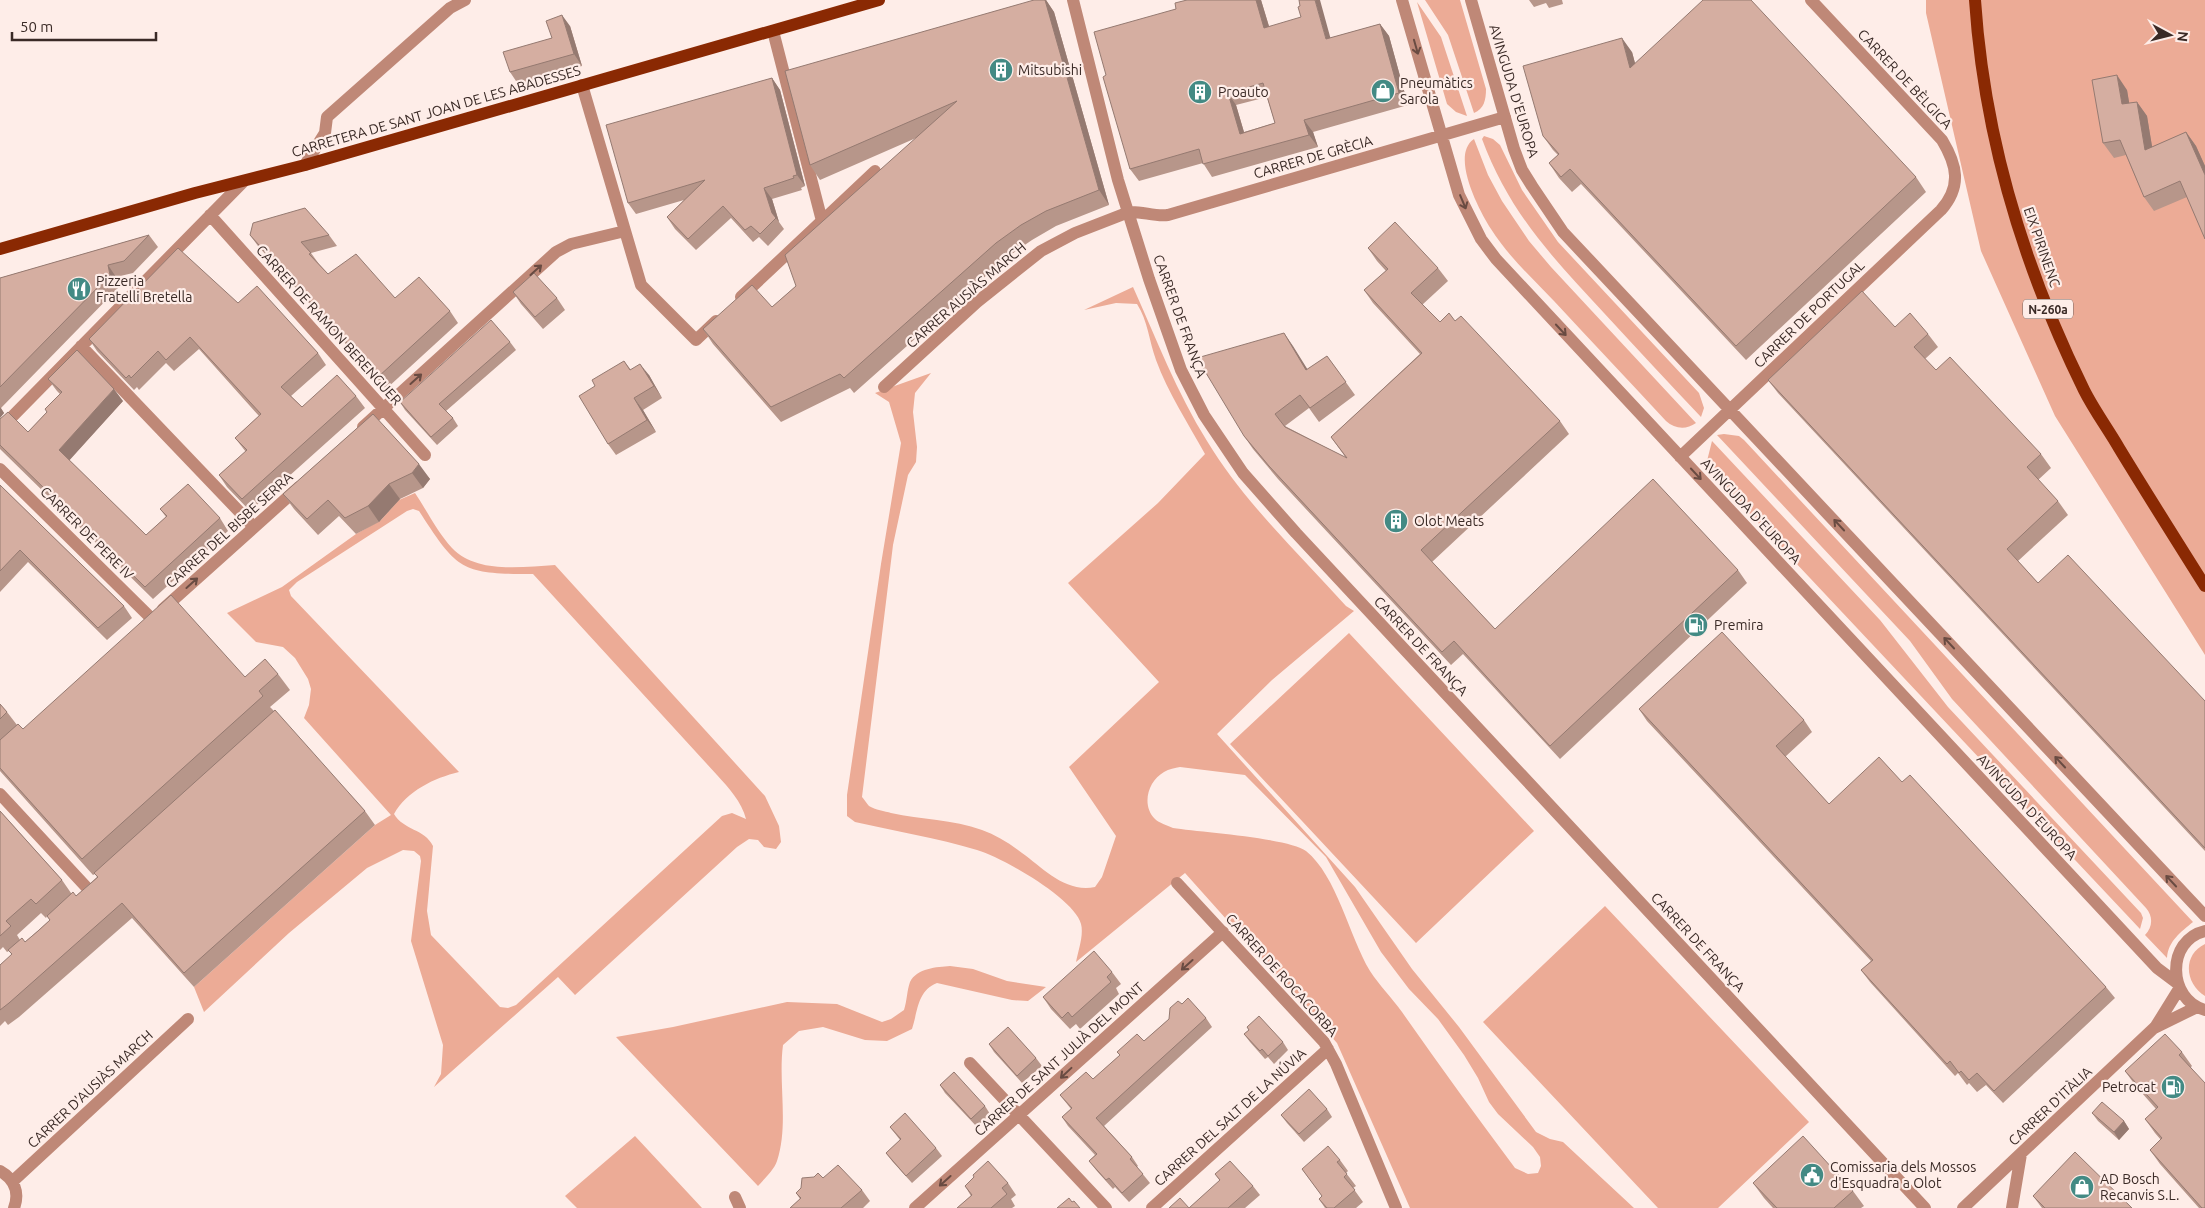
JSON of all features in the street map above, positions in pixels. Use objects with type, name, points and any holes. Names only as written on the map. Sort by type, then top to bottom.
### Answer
[{"type":"main road","name":"CARRETERA DE SANT JOAN DE LES ABADESSES","points":[[0,249],[194,194],[305,165],[879,0]]},
{"type":"main road","name":"EIX PIRINENC","points":[[1975,0],[1983,79],[1992,131],[2022,238],[2044,298],[2085,391],[2205,586]]},
{"type":"street","points":[[305,165],[325,133],[327,117],[450,8],[466,0]]},
{"type":"street","name":"CARRER DE FRANÇA","points":[[1073,0],[1118,180],[1149,279],[1181,370],[1204,415],[1243,474],[1925,1208]]},
{"type":"street","name":"AVINGUDA D'EUROPA","points":[[1402,0],[1459,195],[1481,239],[1515,281],[2157,968],[2178,986],[2186,998],[2202,1010]]},
{"type":"street","name":"AVINGUDA D'EUROPA","points":[[1471,0],[1522,170],[1563,232],[2205,916]]},
{"type":"street","name":"CARRER DE BÈLGICA","points":[[1811,0],[1942,140],[1953,163],[1956,175],[1954,189]]},
{"type":"street","points":[[773,31],[822,221]]},
{"type":"street","points":[[582,85],[641,285],[696,340],[875,171]]},
{"type":"street","name":"CARRER DE GRÈCIA","points":[[1129,212],[1138,211],[1162,216],[1168,215],[1505,117]]},
{"type":"street","points":[[0,429],[244,182]]},
{"type":"street","name":"CARRER DE PORTUGAL","points":[[1680,457],[1941,210],[1949,201],[1954,189]]},
{"type":"street","name":"CARRER AUSIÀS MARCH","points":[[884,387],[977,302],[1040,250],[1075,233],[1129,212]]},
{"type":"street","name":"CARRER DE RAMON BERENGUER","points":[[210,215],[425,455]]},
{"type":"street","points":[[356,434],[556,252],[571,244],[625,231]]},
{"type":"street","points":[[82,346],[254,527]]},
{"type":"street","name":"CARRER DE PERE IV","points":[[0,469],[149,622]]},
{"type":"street","name":"CARRER DEL BISBE SERRA","points":[[149,622],[308,478]]},
{"type":"street","points":[[0,794],[89,890]]},
{"type":"street","name":"CARRER DE ROCACORBA","points":[[1177,883],[1224,932],[1328,1049],[1336,1064],[1393,1206]]},
{"type":"street","points":[[2178,986],[2175,968],[2179,953],[2188,941],[2205,931]]},
{"type":"street","name":"CARRER DE SANT JULIÀ DEL MONT","points":[[915,1208],[1224,932]]},
{"type":"street","name":"CARRER D'ITÀLIA","points":[[1963,1208],[2156,1026],[2178,986]]},
{"type":"street","name":"CARRER D'ITÀLIA","points":[[2156,1026],[2202,1010]]},
{"type":"street","name":"CARRER D'AUSIÀS MARCH","points":[[13,1181],[188,1019]]},
{"type":"street","name":"CARRER DEL SALT DE LA NÚVIA","points":[[1152,1208],[1328,1049]]},
{"type":"street","points":[[970,1063],[1106,1208]]},
{"type":"street","points":[[2012,1208],[2021,1154]]},
{"type":"street","points":[[0,1171],[13,1181],[17,1198],[14,1208]]},
{"type":"shaded area","points":[[1425,0],[1460,0],[1486,89],[1484,104],[1474,113],[1448,35]]},
{"type":"shaded area","points":[[1926,0],[2205,0],[2205,655],[2055,416],[1981,251],[1926,13]]},
{"type":"shaded area","points":[[1417,2],[1441,37],[1467,116],[1456,112],[1447,104]]},
{"type":"shaded area","points":[[1484,136],[1493,139],[1500,145],[1522,190],[1558,242],[1699,393],[1704,408],[1701,417],[1550,253],[1505,189],[1482,139]]},
{"type":"shaded area","points":[[1474,139],[1488,175],[1502,201],[1529,241],[1696,423],[1681,428],[1673,426],[1666,421],[1505,248],[1486,220],[1469,183],[1465,157],[1467,147]]},
{"type":"shaded area","points":[[1133,287],[1186,404],[1222,463],[1272,526],[1346,606],[1354,611],[1272,680],[1217,734],[1355,887],[1412,969],[1459,1027],[1536,1132],[1550,1139],[1563,1142],[1634,1208],[1410,1208],[1337,1043],[1185,873],[1076,962],[1081,938],[1081,924],[1076,914],[1066,903],[1036,880],[1003,861],[977,850],[855,822],[847,816],[847,795],[901,443],[889,402],[875,393],[931,373],[915,393],[913,412],[917,447],[916,462],[908,475],[893,545],[862,797],[869,806],[877,809],[971,826],[987,832],[1012,846],[1064,883],[1084,888],[1095,887],[1102,877],[1116,836],[1069,767],[1159,682],[1068,583],[1158,503],[1205,454],[1172,396],[1161,372],[1144,317],[1137,304],[1116,303],[1084,310]],"holes":[[[1180,767],[1245,775],[1326,857],[1381,952],[1409,989],[1438,1019],[1464,1055],[1478,1078],[1489,1102],[1498,1114],[1533,1147],[1540,1157],[1541,1166],[1538,1173],[1528,1174],[1515,1168],[1370,971],[1326,875],[1306,851],[1282,842],[1173,828],[1155,819],[1148,807],[1147,800],[1150,787],[1158,776],[1170,769]]]},
{"type":"shaded area","points":[[1717,435],[1739,436],[1744,440],[2193,922],[2173,942],[2167,958],[2145,935],[2150,929],[2151,921],[2150,914],[2146,908],[1952,699],[1910,641]]},
{"type":"shaded area","points":[[1712,441],[1880,620],[1948,707],[2141,913],[2143,918],[2140,929],[1715,477],[1707,461]]},
{"type":"shaded area","points":[[415,493],[437,529],[452,548],[474,562],[501,567],[555,565],[765,796],[779,826],[781,842],[776,849],[764,847],[758,840],[749,839],[737,847],[575,995],[558,977],[434,1087],[441,1074],[443,1045],[411,941],[421,861],[420,856],[414,851],[403,850],[367,868],[289,933],[204,1012],[194,987],[375,825],[391,815],[304,718],[309,705],[311,689],[308,679],[295,658],[283,647],[256,642],[227,613],[282,587],[356,534],[381,520],[399,500]],"holes":[[[413,509],[419,511],[443,546],[464,565],[490,573],[533,574],[726,785],[738,801],[746,819],[732,813],[722,816],[516,1005],[508,1008],[500,1007],[431,935],[427,911],[433,846],[425,836],[403,823],[394,814],[414,792],[431,782],[459,772],[291,596],[289,590],[297,582],[407,511]]]},
{"type":"shaded area","points":[[1349,633],[1534,831],[1416,943],[1230,744]]},
{"type":"shaded area","points":[[1605,906],[1809,1122],[1718,1208],[1658,1208],[1483,1022]]},
{"type":"shaded area","points":[[2205,944],[2205,996],[2193,984],[2189,970],[2192,955]]},
{"type":"shaded area","points":[[950,966],[973,969],[1007,981],[1046,987],[1028,1001],[1012,1000],[937,983],[930,987],[922,996],[912,1029],[887,1041],[865,1040],[823,1027],[799,1031],[783,1045],[783,1118],[777,1161],[758,1186],[616,1037],[673,1027],[787,1002],[837,1004],[882,1022],[891,1019],[904,1010],[908,988],[913,977],[928,969]]},
{"type":"shaded area","points":[[635,1136],[702,1208],[577,1208],[565,1196]]},
{"type":"building","points":[[1034,0],[1045,0],[1099,190],[1046,211],[1021,225],[996,243],[844,378],[840,374],[771,407],[703,329],[752,285],[772,307],[796,286],[785,255],[957,101],[810,165],[785,71]]},
{"type":"building","name":"Proauto","points":[[1187,0],[1256,0],[1264,28],[1301,17],[1298,7],[1300,6],[1299,0],[1315,0],[1326,39],[1380,24],[1399,93],[1304,120],[1309,135],[1203,164],[1199,149],[1130,169],[1103,77],[1106,75],[1094,32],[1176,9],[1175,3]],"holes":[[[1263,83],[1275,123],[1240,134],[1228,93]]]},
{"type":"building","points":[[1703,0],[1751,0],[1916,177],[1736,346],[1570,169],[1561,177],[1549,163],[1559,154],[1543,136],[1523,66],[1622,38],[1630,68]]},
{"type":"building","points":[[562,15],[574,54],[510,72],[503,52],[552,38],[546,21]]},
{"type":"building","points":[[2117,75],[2122,104],[2137,102],[2145,150],[2186,132],[2205,175],[2205,239],[2180,181],[2144,197],[2120,140],[2103,143],[2092,80]]},
{"type":"building","points":[[772,78],[797,175],[793,176],[794,178],[764,188],[772,213],[776,218],[760,234],[751,226],[745,230],[723,206],[688,239],[667,217],[705,180],[628,203],[606,125]]},
{"type":"building","points":[[305,208],[329,235],[301,242],[311,253],[309,254],[328,274],[356,254],[395,298],[419,277],[450,311],[378,377],[250,235],[253,223]]},
{"type":"building","points":[[1395,222],[1438,268],[1411,293],[1440,322],[1449,313],[1455,321],[1461,316],[1560,421],[1421,550],[1495,629],[1653,479],[1738,570],[1550,746],[1454,641],[1442,652],[1269,466],[1244,436],[1197,358],[1284,333],[1306,370],[1327,356],[1346,382],[1310,408],[1300,395],[1275,414],[1285,427],[1347,458],[1331,437],[1422,353],[1364,290],[1388,269],[1368,248]]},
{"type":"building","points":[[149,235],[124,261],[108,265],[110,275],[0,387],[0,278]]},
{"type":"building","points":[[178,248],[238,303],[257,286],[318,353],[281,387],[302,407],[337,375],[356,396],[242,499],[219,475],[247,450],[235,438],[261,414],[190,337],[166,360],[158,351],[131,378],[129,375],[126,378],[89,339]]},
{"type":"building","points":[[534,273],[557,298],[535,317],[513,292]]},
{"type":"building","points":[[1862,291],[1895,327],[1910,313],[1928,334],[1914,347],[1936,370],[1950,357],[2041,454],[2027,467],[2058,501],[2007,549],[2038,583],[2068,555],[2205,701],[2205,848],[1768,380]]},
{"type":"building","points":[[491,320],[510,342],[439,404],[453,418],[431,437],[400,402]]},
{"type":"building","points":[[77,350],[114,389],[59,450],[146,535],[167,516],[160,509],[188,484],[220,518],[145,587],[0,445],[0,419],[8,412],[28,432],[47,412],[45,409],[62,392],[48,379]]},
{"type":"building","points":[[624,361],[630,370],[640,364],[654,386],[634,398],[647,420],[608,444],[579,396],[595,386],[592,380]]},
{"type":"building","points":[[373,414],[419,464],[412,473],[389,484],[368,506],[345,518],[328,500],[307,519],[283,494]]},
{"type":"building","points":[[0,485],[124,606],[98,628],[20,550],[0,571]]},
{"type":"building","points":[[171,595],[245,677],[265,659],[278,674],[259,691],[263,696],[82,859],[0,768],[0,740],[18,724],[23,729]]},
{"type":"building","points":[[1722,632],[1804,720],[1776,746],[1829,804],[1879,757],[1902,782],[1910,775],[2106,987],[1994,1091],[1977,1073],[1969,1080],[1961,1071],[1959,1073],[1950,1061],[1947,1064],[1861,970],[1873,960],[1639,709]]},
{"type":"building","points":[[0,704],[7,712],[0,719]]},
{"type":"building","points":[[275,710],[365,811],[184,973],[122,903],[0,1010],[0,965],[12,954],[8,950],[22,938],[25,942],[38,931],[50,920],[47,916],[73,892],[76,896],[98,877],[94,873]]},
{"type":"building","points":[[0,811],[62,880],[36,904],[31,899],[6,921],[11,926],[0,936]]},
{"type":"building","points":[[1094,951],[1112,972],[1107,977],[1111,982],[1072,1017],[1068,1012],[1062,1018],[1043,997]]},
{"type":"building","points":[[1188,998],[1206,1018],[1096,1118],[1132,1157],[1130,1159],[1143,1174],[1122,1193],[1109,1178],[1106,1180],[1089,1161],[1097,1154],[1062,1117],[1072,1108],[1060,1095],[1086,1072],[1093,1079],[1120,1055],[1117,1052],[1137,1034],[1144,1041],[1169,1019],[1170,1008],[1178,1001],[1182,1004]]},
{"type":"building","points":[[1259,1016],[1283,1042],[1268,1056],[1262,1049],[1260,1051],[1244,1034],[1249,1030],[1247,1027]]},
{"type":"building","points":[[1008,1027],[1036,1058],[1017,1076],[989,1044]]},
{"type":"building","points":[[2165,1034],[2182,1052],[2179,1055],[2205,1083],[2205,1208],[2202,1208],[2150,1150],[2162,1138],[2145,1119],[2158,1107],[2125,1071]]},
{"type":"building","points":[[954,1072],[985,1106],[971,1119],[940,1085]]},
{"type":"building","points":[[1309,1089],[1327,1109],[1299,1134],[1281,1115]]},
{"type":"building","points":[[2102,1102],[2124,1121],[2114,1132],[2092,1113]]},
{"type":"building","points":[[905,1113],[936,1148],[906,1176],[886,1153],[901,1139],[890,1127]]},
{"type":"building","name":"Comissaria dels Mossos d'Esquadra a Olot","points":[[1803,1136],[1853,1191],[1834,1208],[1777,1208],[1753,1183]]},
{"type":"building","points":[[1328,1146],[1340,1160],[1337,1162],[1347,1174],[1344,1177],[1355,1190],[1334,1208],[1327,1208],[1319,1199],[1322,1196],[1302,1169]]},
{"type":"building","points":[[2075,1152],[2132,1208],[2045,1208],[2033,1196]]},
{"type":"building","points":[[988,1161],[1008,1183],[1002,1188],[1007,1194],[991,1208],[957,1208],[972,1195],[965,1186],[974,1177],[973,1175]]},
{"type":"building","points":[[1230,1161],[1253,1186],[1228,1208],[1189,1208],[1220,1180],[1215,1174]]},
{"type":"building","points":[[838,1165],[862,1190],[841,1208],[790,1208],[801,1198],[796,1193],[801,1188],[802,1178],[814,1177],[818,1173],[823,1178]]},
{"type":"building","points":[[1069,1198],[1080,1208],[1057,1208]]},
{"type":"building","points":[[1180,1198],[1189,1208],[1169,1208]]},
{"type":"place","name":"Mitsubishi","points":[[1001,70]]},
{"type":"place","name":"Pneumàtics Sarola","points":[[1383,91]]},
{"type":"place","name":"Proauto","points":[[1200,92]]},
{"type":"place","name":"Pizzeria Fratelli Bretella","points":[[79,289]]},
{"type":"place","name":"Olot Meats","points":[[1396,521]]},
{"type":"place","name":"Premira","points":[[1696,625]]},
{"type":"place","name":"Petrocat","points":[[2173,1087]]},
{"type":"place","name":"Comissaria dels Mossos d'Esquadra a Olot","points":[[1812,1175]]},
{"type":"place","name":"AD Bosch Recanvis S.L.","points":[[2082,1187]]}]
